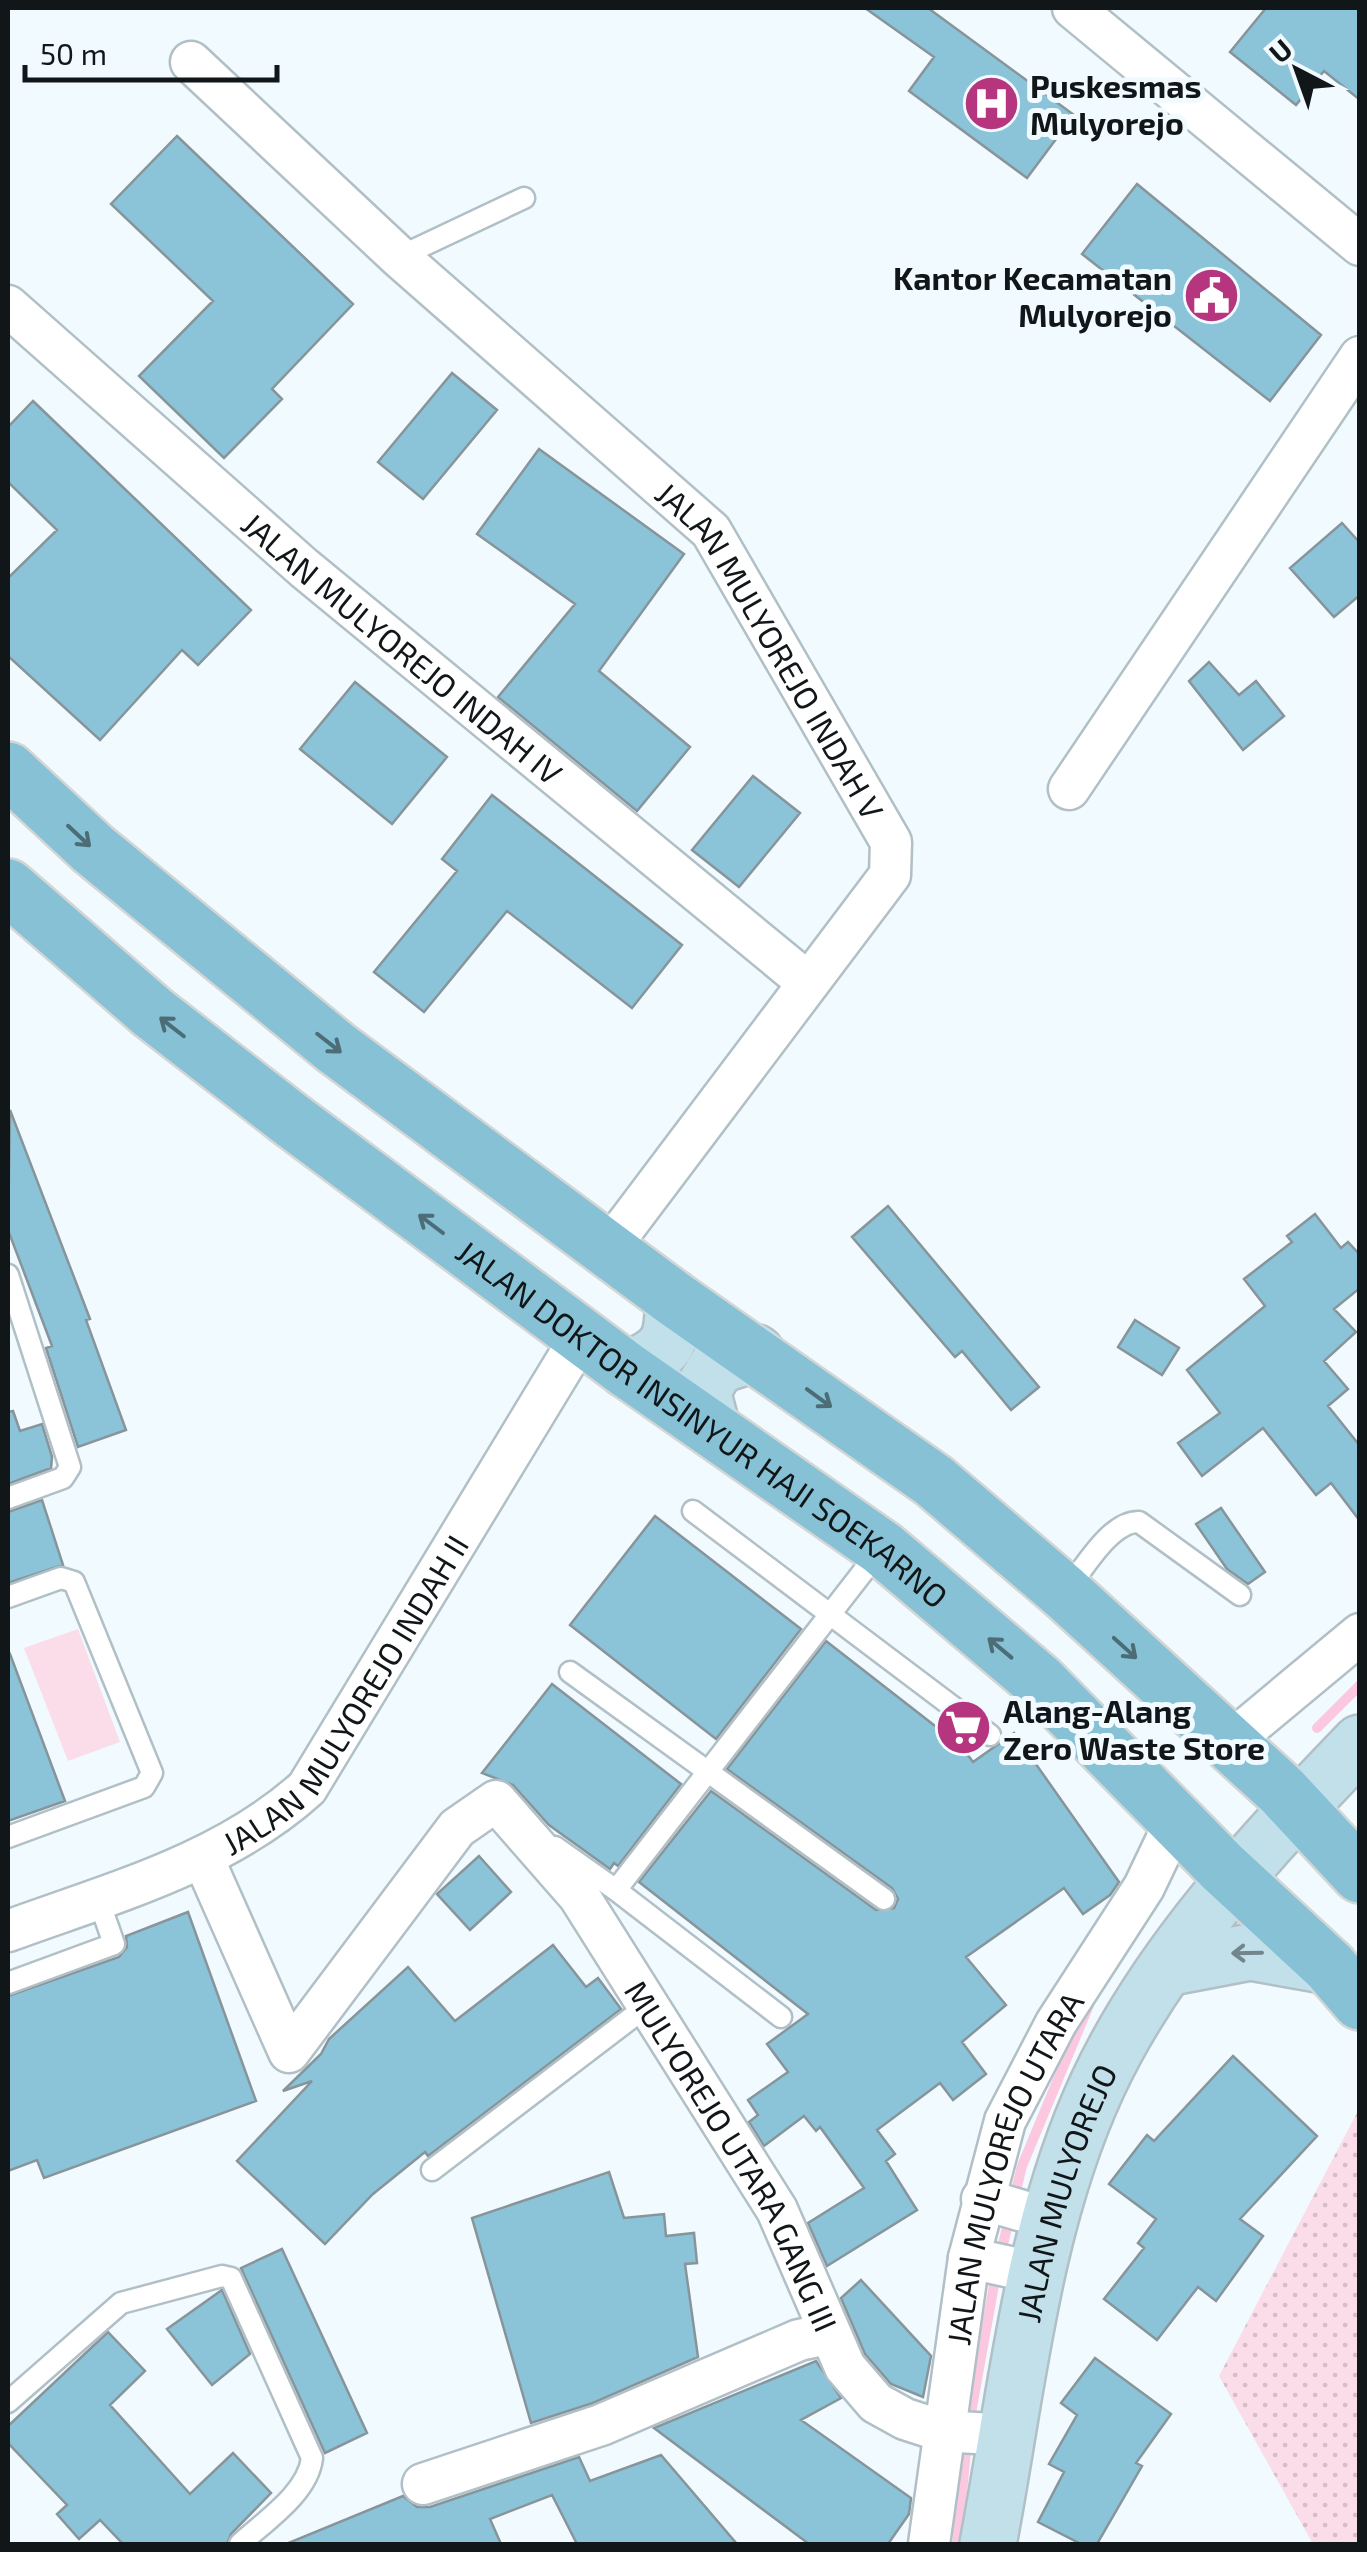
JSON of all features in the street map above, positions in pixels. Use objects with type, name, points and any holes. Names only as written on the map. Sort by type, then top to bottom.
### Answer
[{"type":"main road","points":[[8,770],[174,918],[336,1048],[673,1298],[934,1481],[1064,1592],[1264,1775],[1360,1875]]},
{"type":"main road","name":"JALAN DOKTOR INSINYUR HAJI SOEKARNO","points":[[14,903],[290,1119],[627,1370],[710,1424],[882,1548],[1040,1682],[1344,1984]]},
{"type":"main road","points":[[627,1370],[656,1358],[674,1334],[673,1298]]},
{"type":"main road","points":[[710,1424],[702,1391],[718,1366],[756,1353]]},
{"type":"main road","name":"JALAN MULYOREJO","points":[[988,2544],[977,2432],[1004,2266],[1018,2209],[1166,1968],[1207,1851],[1264,1775],[1360,1743]]},
{"type":"main road","points":[[1166,1968],[1250,1952],[1344,1984]]},
{"type":"street","points":[[1073,8],[1360,244]]},
{"type":"street","name":"JALAN MULYOREJO INDAH V","points":[[191,62],[400,258],[711,531],[891,842],[890,875],[806,981],[609,1248]]},
{"type":"street","name":"JALAN MULYOREJO INDAH IV","points":[[8,306],[304,568],[806,981]]},
{"type":"street","points":[[1069,789],[1360,358]]},
{"type":"street","name":"JALAN MULYOREJO INDAH II","points":[[8,1932],[204,1858],[270,1822],[307,1788],[582,1336]]},
{"type":"street","points":[[1264,1775],[1357,1644]]},
{"type":"street","name":"MULYOREJO UTARA GANG III","points":[[204,1858],[289,2052],[456,1828],[496,1802],[579,1896],[777,2210],[828,2334],[846,2367],[876,2403],[905,2419],[977,2432]]},
{"type":"street","name":"JALAN MULYOREJO UTARA","points":[[1018,2209],[1006,2121],[1056,2022],[1144,1887],[1207,1851]]},
{"type":"street","points":[[422,2484],[601,2425],[799,2340],[828,2334]]},
{"type":"street","points":[[929,2544],[977,2432]]},
{"type":"lane","points":[[400,258],[524,198]]},
{"type":"lane","points":[[8,1275],[70,1467],[63,1478],[8,1498]]},
{"type":"lane","points":[[693,1510],[990,1735]]},
{"type":"lane","points":[[1064,1592],[1115,1532],[1129,1522],[1139,1522],[1240,1596]]},
{"type":"lane","points":[[616,1890],[882,1548]]},
{"type":"lane","points":[[8,1597],[66,1578],[74,1582],[152,1773],[144,1787],[8,1837]]},
{"type":"lane","points":[[570,1672],[884,1899]]},
{"type":"lane","points":[[549,1843],[781,2016]]},
{"type":"lane","points":[[8,1983],[114,1944],[98,1898]]},
{"type":"lane","points":[[432,2170],[648,2006]]},
{"type":"lane","points":[[8,2402],[121,2303],[222,2276],[231,2278],[312,2458],[310,2474],[298,2489],[240,2544]]},
{"type":"shaded area","points":[[78,1629],[120,1742],[68,1761],[24,1648]]},
{"type":"shaded area","points":[[1359,2109],[1359,2544],[1313,2544],[1219,2376]]},
{"type":"building","name":"Puskesmas Mulyorejo","points":[[865,8],[928,8],[1074,115],[1027,178],[909,91],[934,57]]},
{"type":"building","points":[[1266,8],[1360,8],[1360,100],[1324,71],[1296,105],[1230,52]]},
{"type":"building","points":[[177,136],[353,304],[272,389],[282,399],[224,458],[139,376],[213,301],[111,204]]},
{"type":"building","points":[[1137,184],[1321,335],[1270,401],[1082,254]]},
{"type":"building","points":[[452,373],[497,410],[423,499],[378,462]]},
{"type":"building","points":[[33,401],[251,610],[198,665],[182,650],[100,740],[8,656],[8,578],[57,530],[8,482],[8,427]]},
{"type":"building","points":[[539,449],[684,554],[599,671],[690,747],[637,811],[498,697],[575,604],[477,534]]},
{"type":"building","points":[[1342,523],[1360,543],[1360,595],[1334,617],[1290,568]]},
{"type":"building","points":[[1209,662],[1239,695],[1256,681],[1284,716],[1243,750],[1189,681]]},
{"type":"building","points":[[355,682],[447,757],[392,824],[300,749]]},
{"type":"building","points":[[753,776],[800,813],[739,887],[692,850]]},
{"type":"building","points":[[492,795],[682,945],[632,1008],[507,911],[424,1012],[374,972],[457,871],[442,859]]},
{"type":"building","points":[[10,1110],[90,1319],[86,1320],[126,1430],[78,1447],[46,1348],[52,1346],[8,1230]]},
{"type":"building","points":[[888,1206],[1039,1387],[1011,1410],[962,1351],[955,1357],[852,1237]]},
{"type":"building","points":[[1315,1214],[1341,1248],[1348,1242],[1360,1255],[1360,1288],[1334,1309],[1356,1332],[1324,1361],[1348,1389],[1328,1406],[1360,1446],[1360,1521],[1331,1483],[1316,1495],[1263,1428],[1202,1476],[1178,1443],[1220,1413],[1187,1370],[1265,1306],[1244,1279],[1292,1242],[1287,1236]]},
{"type":"building","points":[[1135,1320],[1179,1348],[1162,1375],[1118,1347]]},
{"type":"building","points":[[13,1411],[20,1431],[42,1424],[52,1457],[51,1468],[8,1484],[8,1412]]},
{"type":"building","points":[[42,1500],[63,1565],[8,1583],[8,1512]]},
{"type":"building","points":[[1221,1508],[1265,1572],[1248,1584],[1227,1569],[1196,1524]]},
{"type":"building","points":[[655,1516],[801,1629],[716,1739],[570,1625]]},
{"type":"building","points":[[826,1641],[962,1747],[973,1762],[1014,1733],[1119,1882],[1110,1895],[1083,1914],[1064,1888],[966,1957],[1006,2005],[962,2042],[986,2074],[953,2100],[940,2083],[877,2130],[895,2154],[886,2161],[917,2210],[827,2266],[808,2223],[864,2188],[820,2127],[816,2131],[804,2116],[764,2146],[749,2122],[758,2115],[748,2100],[788,2072],[767,2044],[808,2014],[639,1882],[711,1791],[876,1910],[894,1908],[898,1899],[892,1888],[727,1769]]},
{"type":"building","points":[[8,1655],[65,1801],[8,1821]]},
{"type":"building","points":[[552,1684],[681,1784],[618,1866],[614,1863],[610,1869],[549,1825],[513,1785],[482,1773]]},
{"type":"building","points":[[479,1856],[511,1892],[470,1930],[437,1894]]},
{"type":"building","points":[[188,1912],[256,2101],[44,2178],[37,2160],[8,2171],[8,1996],[119,1957],[127,1947],[126,1936]]},
{"type":"building","points":[[553,1945],[586,1987],[598,1978],[621,2009],[428,2156],[425,2152],[373,2194],[325,2244],[237,2161],[312,2081],[283,2091],[321,2054],[329,2039],[408,1967],[455,2021]]},
{"type":"building","points":[[1233,2056],[1317,2136],[1240,2219],[1263,2236],[1216,2301],[1198,2287],[1157,2340],[1104,2299],[1144,2248],[1138,2243],[1156,2219],[1109,2184],[1147,2135],[1154,2141]]},
{"type":"building","points":[[609,2172],[624,2218],[664,2214],[666,2236],[694,2233],[697,2263],[685,2264],[698,2357],[593,2403],[531,2423],[472,2218]]},
{"type":"building","points":[[282,2249],[367,2433],[325,2453],[241,2268]]},
{"type":"building","points":[[861,2280],[931,2356],[923,2397],[891,2384],[865,2354],[841,2298]]},
{"type":"building","points":[[222,2290],[250,2354],[212,2385],[167,2329]]},
{"type":"building","points":[[108,2332],[145,2371],[110,2405],[190,2494],[233,2453],[271,2493],[231,2534],[227,2544],[123,2544],[100,2520],[79,2539],[57,2514],[67,2505],[8,2443],[8,2426]]},
{"type":"building","points":[[1095,2358],[1171,2414],[1136,2463],[1142,2466],[1097,2544],[1081,2544],[1038,2522],[1064,2472],[1049,2464],[1077,2415],[1061,2403]]},
{"type":"building","points":[[816,2361],[841,2398],[801,2420],[911,2498],[909,2514],[888,2544],[809,2544],[654,2428]]},
{"type":"building","points":[[661,2455],[737,2544],[577,2544],[552,2495],[490,2519],[501,2544],[286,2544],[403,2496],[417,2507],[430,2507],[579,2457],[590,2481]]},
{"type":"waterway","points":[[1317,1728],[1360,1685]]},
{"type":"waterway","points":[[1014,2199],[1022,2166],[1089,2005]]},
{"type":"waterway","points":[[1000,2257],[1010,2215]]},
{"type":"waterway","points":[[969,2424],[996,2274]]},
{"type":"waterway","points":[[957,2544],[967,2441]]},
{"type":"place","name":"Puskesmas Mulyorejo","points":[[991,103]]},
{"type":"place","name":"Kantor Kecamatan Mulyorejo","points":[[1211,295]]},
{"type":"place","name":"Alang-Alang Zero Waste Store","points":[[964,1728]]}]
